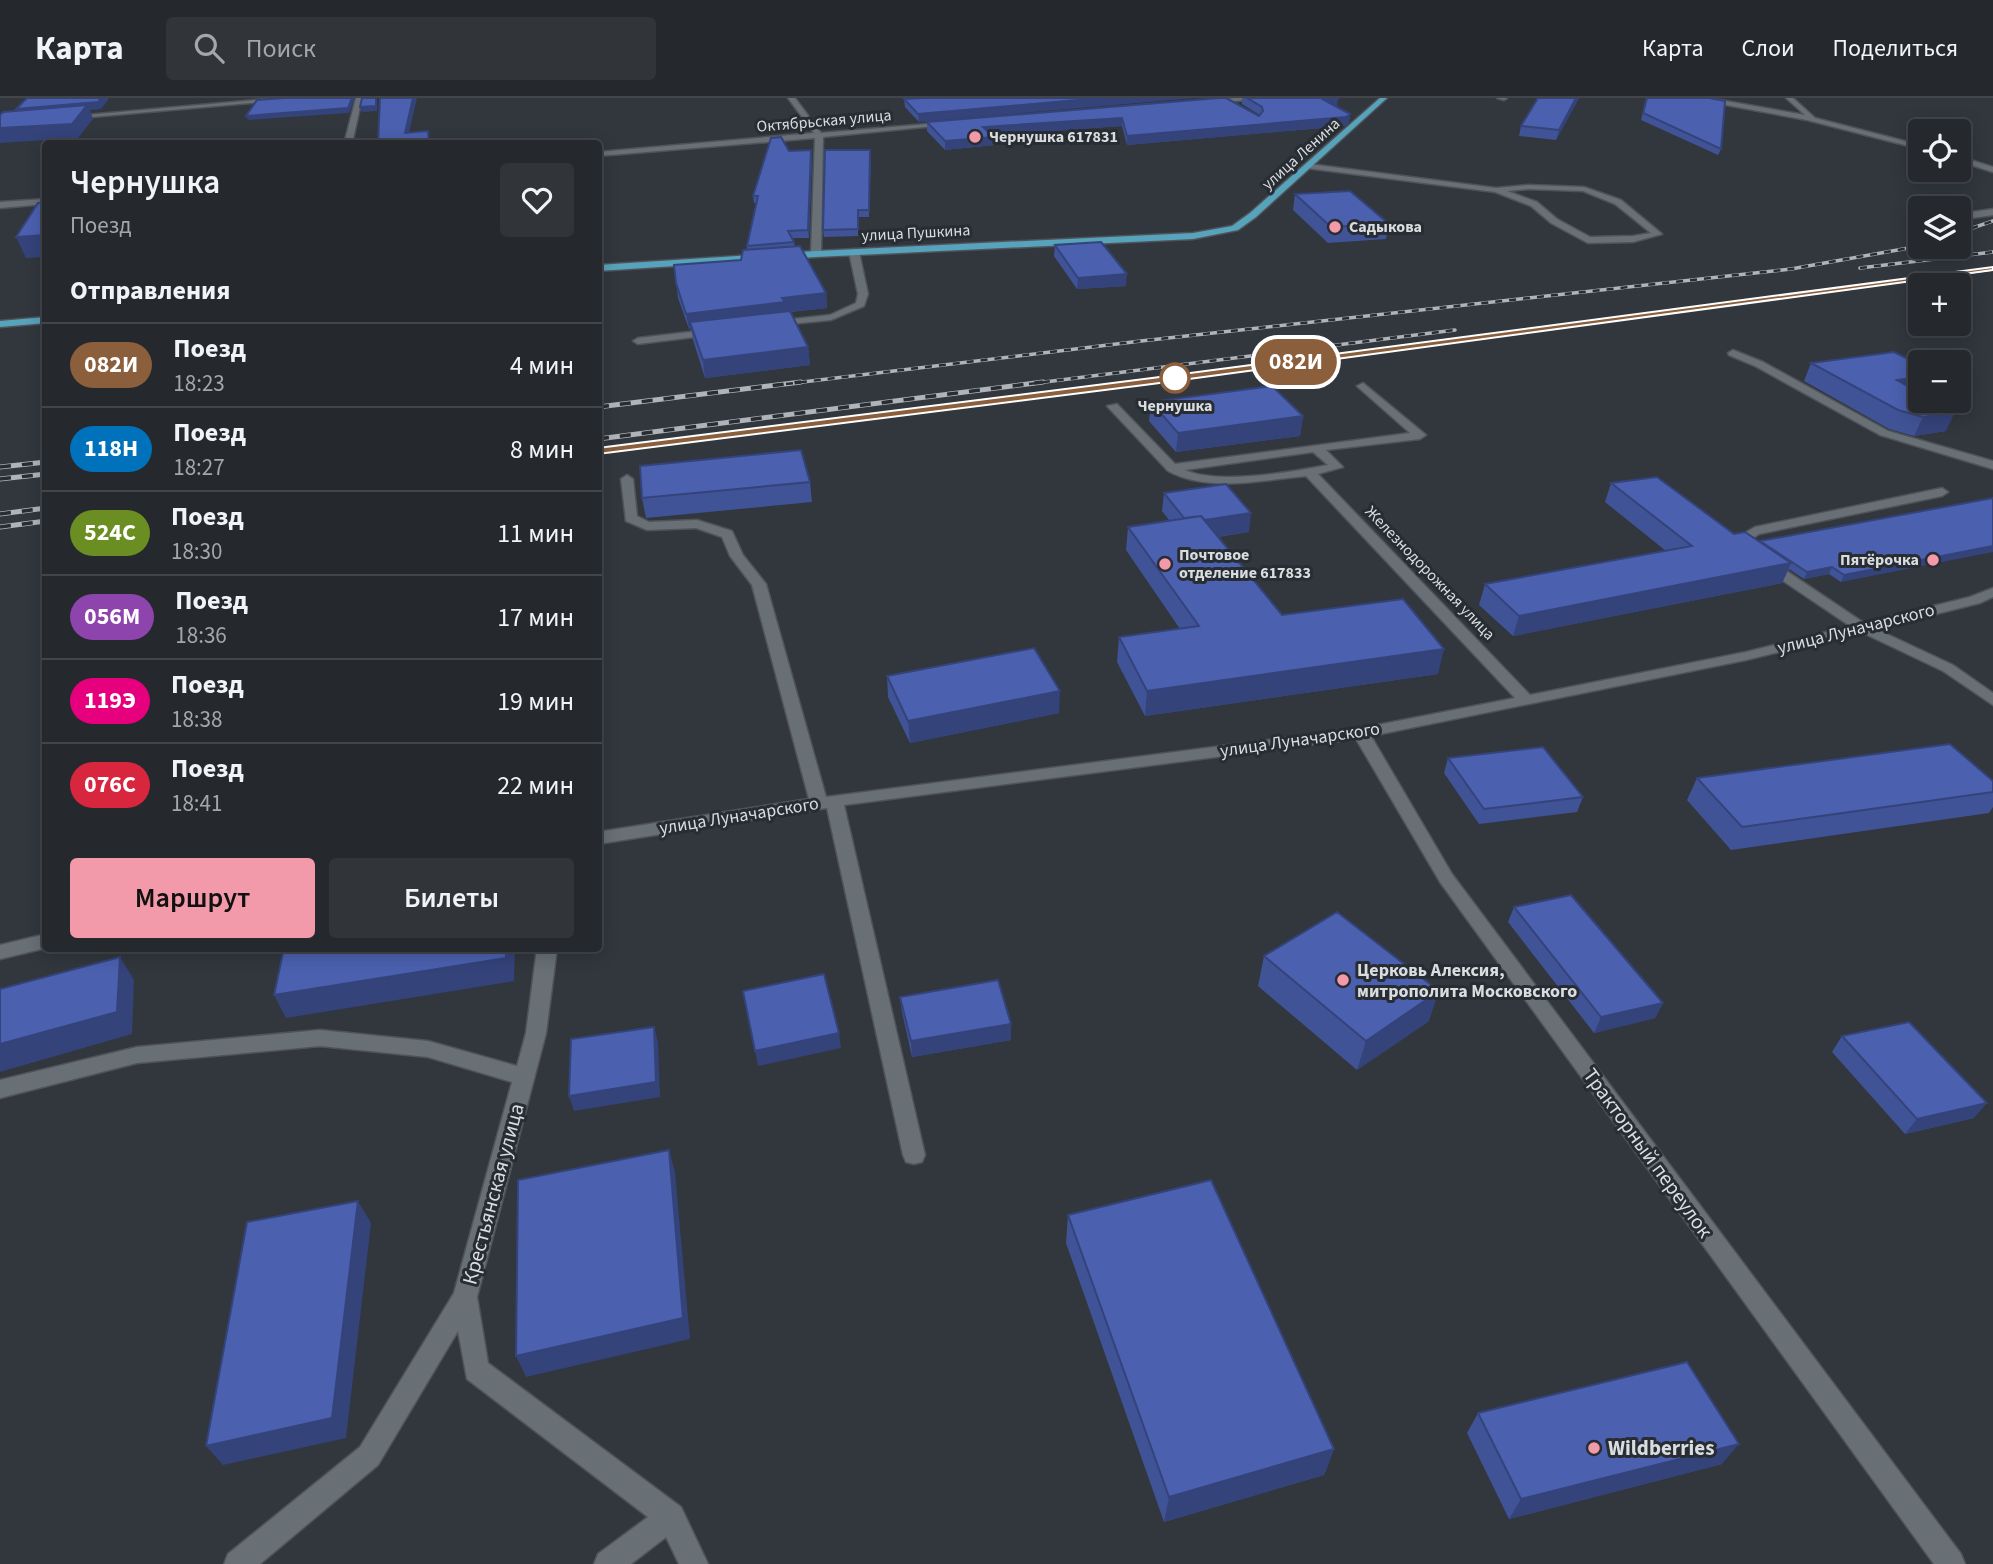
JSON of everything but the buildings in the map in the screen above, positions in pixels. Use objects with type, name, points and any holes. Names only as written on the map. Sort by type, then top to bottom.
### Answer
[{"type":"main road","name":"улица Ленина","points":[[1235,228],[1384,98]]},
{"type":"main road","name":"улица Пушкина","points":[[602,268],[816,254],[1193,236],[1235,228]]},
{"type":"main road","points":[[0,324],[42,320]]},
{"type":"street","points":[[55,118],[305,98]]},
{"type":"street","points":[[349,140],[359,98]]},
{"type":"street","points":[[791,98],[819,135],[816,254]]},
{"type":"street","points":[[1199,103],[1261,98]]},
{"type":"street","points":[[1691,98],[1738,104],[1815,120],[1908,144]]},
{"type":"street","points":[[1789,98],[1815,120]]},
{"type":"street","points":[[1224,99],[1237,107]]},
{"type":"street","name":"Октябрьская улица","points":[[602,154],[955,124]]},
{"type":"street","points":[[1971,156],[1981,156]]},
{"type":"street","points":[[1971,162],[1993,170]]},
{"type":"street","points":[[1309,166],[1496,190],[1584,189],[1618,202],[1658,234],[1633,239],[1588,240],[1554,221],[1534,204],[1496,190]]},
{"type":"street","points":[[0,205],[42,201]]},
{"type":"street","points":[[1971,215],[1993,212]]},
{"type":"street","points":[[760,326],[828,318],[854,310],[861,304],[863,294],[854,252]]},
{"type":"street","points":[[638,341],[733,329]]},
{"type":"street","points":[[1732,353],[1759,364],[1885,433],[1993,465]]},
{"type":"street","points":[[1172,468],[1420,435],[1363,386]]},
{"type":"street","points":[[1113,406],[1182,477],[1212,480],[1337,467],[1316,448]]},
{"type":"street","name":"Железнодорожная улица","points":[[1309,472],[1526,700]]},
{"type":"street","points":[[627,480],[631,518],[647,526],[697,524],[727,534],[737,556],[760,584],[826,802],[914,1155]]},
{"type":"street","points":[[1942,492],[1755,531],[1743,538],[1745,549],[1861,628],[1948,668],[1993,700]]},
{"type":"street","name":"улица Луначарского","points":[[602,837],[826,802],[1362,733],[1746,656],[1975,600],[1993,592]]},
{"type":"street","name":"Тракторный переулок","points":[[1362,733],[1368,748],[1446,878],[1951,1564]]},
{"type":"street","points":[[0,951],[42,942]]},
{"type":"street","name":"Крестьянская улица","points":[[238,1564],[369,1456],[465,1297],[536,1033],[546,952]]},
{"type":"street","points":[[0,1089],[137,1055],[320,1038],[428,1049],[524,1077]]},
{"type":"street","points":[[465,1297],[476,1370],[671,1517],[694,1564]]},
{"type":"street","points":[[608,1564],[671,1517]]},
{"type":"railway","points":[[1971,229],[1993,221]]},
{"type":"railway","points":[[786,384],[1141,341],[1791,269],[1908,248]]},
{"type":"railway","points":[[1860,268],[1993,252]]},
{"type":"railway","points":[[1123,384],[1993,269]]},
{"type":"railway","points":[[1029,384],[1455,330]]},
{"type":"railway","points":[[602,407],[801,382]]},
{"type":"railway","points":[[602,438],[1043,382]]},
{"type":"railway","points":[[602,450],[1137,382]]},
{"type":"railway","points":[[0,467],[42,462]]},
{"type":"railway","points":[[0,479],[42,474]]},
{"type":"railway","points":[[0,514],[42,509]]},
{"type":"railway","points":[[0,527],[42,522]]},
{"type":"train","name":"082И","points":[[602,450],[1152,381],[1993,269]]},
{"type":"place","name":"Чернушка 617831","points":[[975,137]]},
{"type":"place","name":"Садыкова","points":[[1335,227]]},
{"type":"place","name":"Чернушка","points":[[1175,378]]},
{"type":"place","name":"Пятёрочка","points":[[1933,560]]},
{"type":"place","name":"Почтовое отделение 617833","points":[[1165,564]]},
{"type":"place","name":"Церковь Алексия, митрополита Московского","points":[[1343,980]]},
{"type":"place","name":"Wildberries","points":[[1594,1448]]}]
